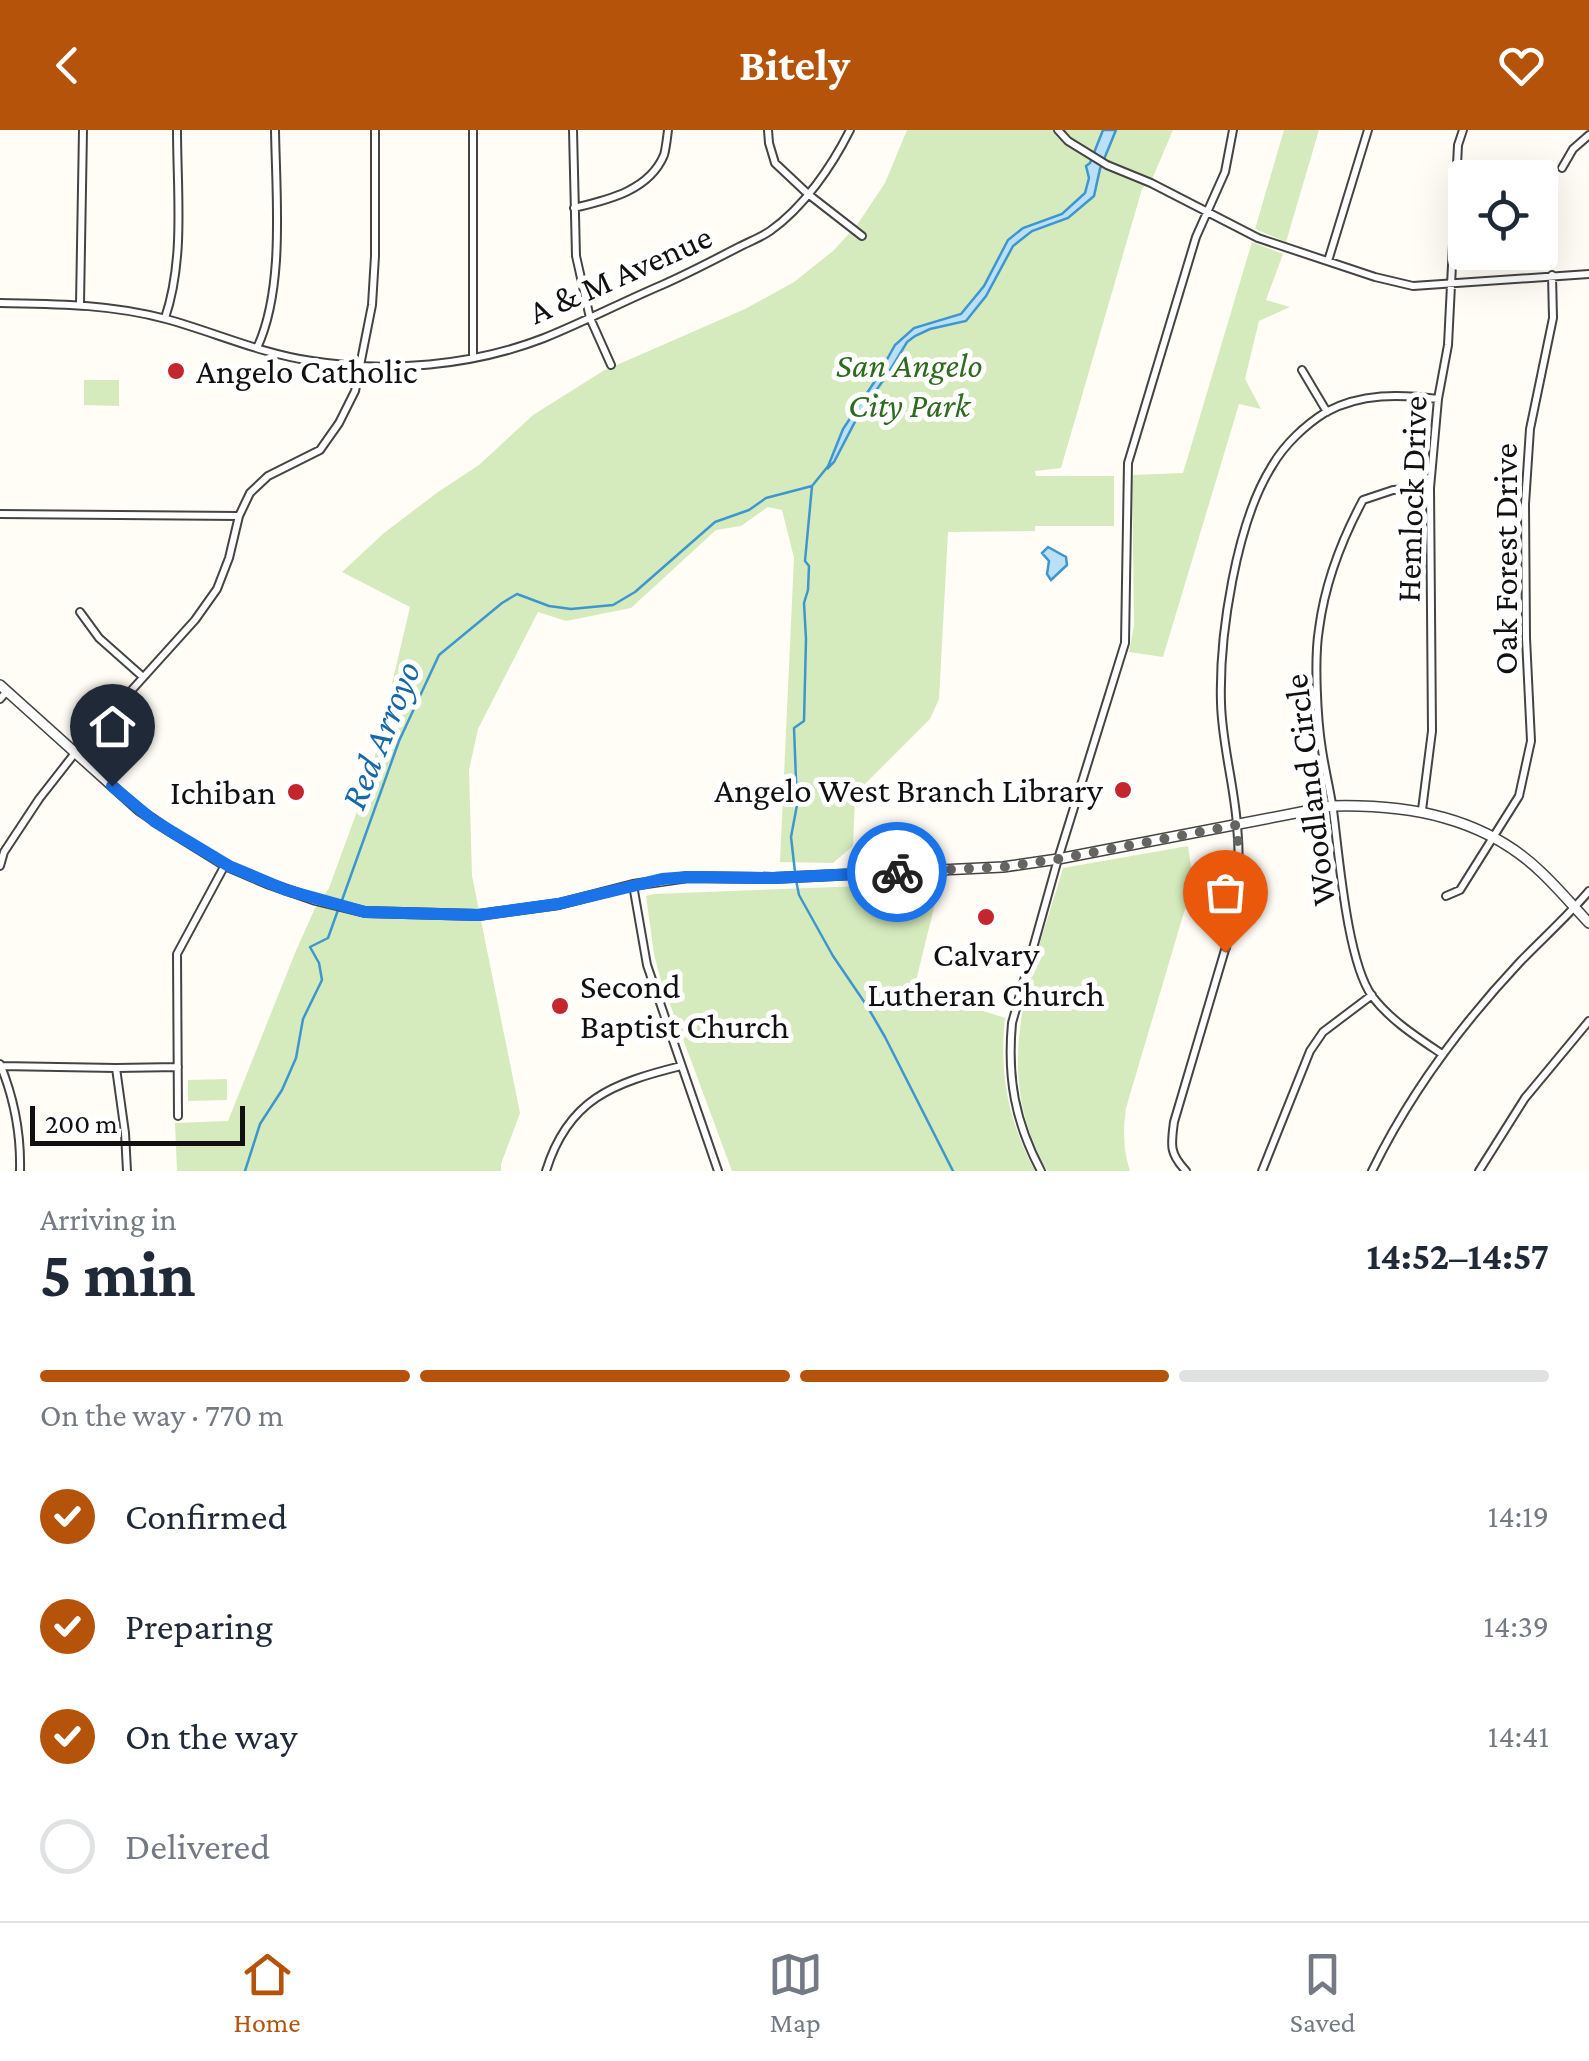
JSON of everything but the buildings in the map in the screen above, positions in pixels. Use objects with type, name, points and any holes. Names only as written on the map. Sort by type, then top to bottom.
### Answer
[{"type":"street","points":[[80,304],[83,130]]},
{"type":"street","points":[[165,318],[177,262],[177,130]]},
{"type":"street","points":[[257,348],[266,330],[276,254],[276,130]]},
{"type":"street","points":[[0,866],[22,824],[75,754],[195,620],[217,589],[250,493],[268,476],[320,450],[340,423],[355,390],[372,305],[376,130]]},
{"type":"street","points":[[473,130],[473,358]]},
{"type":"street","points":[[573,130],[576,256],[590,318],[611,365]]},
{"type":"street","points":[[574,208],[617,197],[648,177],[664,155],[668,130]]},
{"type":"street","points":[[768,130],[775,163],[862,236]]},
{"type":"street","name":"A & M Avenue","points":[[0,303],[80,304],[127,310],[309,361],[407,366],[473,358],[543,338],[590,318],[772,230],[808,194],[834,160],[850,130]]},
{"type":"street","points":[[1058,130],[1068,142],[1107,165],[1258,238],[1413,286],[1589,274]]},
{"type":"street","points":[[1041,1171],[1026,1143],[1013,1098],[1009,1050],[1012,1023],[1125,643],[1128,463],[1196,237],[1225,172],[1232,130]]},
{"type":"street","points":[[1328,262],[1368,130]]},
{"type":"street","name":"Hemlock Drive","points":[[1422,810],[1432,731],[1430,488],[1438,398],[1448,345],[1458,145],[1463,130]]},
{"type":"street","points":[[1562,168],[1573,149],[1589,135]]},
{"type":"street","name":"Oak Forest Drive","points":[[1446,896],[1460,890],[1519,796],[1531,741],[1525,504],[1530,428],[1552,318],[1552,275]]},
{"type":"street","points":[[1302,370],[1326,412]]},
{"type":"street","points":[[1186,1171],[1173,1157],[1174,1122],[1235,916],[1240,884],[1237,825],[1221,706],[1221,660],[1226,614],[1251,512],[1271,466],[1294,437],[1326,412],[1366,397],[1438,398]]},
{"type":"street","name":"Woodland Circle","points":[[1430,488],[1393,490],[1363,500],[1344,534],[1327,584],[1318,633],[1318,683],[1321,746],[1360,972],[1372,995],[1404,1028],[1442,1054]]},
{"type":"street","points":[[0,514],[239,516]]},
{"type":"street","points":[[80,612],[99,638],[143,676]]},
{"type":"street","points":[[2,691],[154,821],[225,865],[316,900],[365,912],[478,915],[558,904],[633,885],[688,877],[773,878],[1003,867],[1332,806],[1375,805],[1422,810],[1494,837],[1539,870],[1589,923]]},
{"type":"street","points":[[178,1116],[177,954],[225,865]]},
{"type":"street","points":[[633,885],[647,965],[718,1171]]},
{"type":"street","points":[[1372,1171],[1409,1101],[1442,1054],[1521,961],[1589,892]]},
{"type":"street","points":[[1262,1171],[1310,1051],[1322,1032],[1372,995]]},
{"type":"street","points":[[1479,1171],[1525,1098],[1589,1021]]},
{"type":"street","points":[[20,1171],[21,1150],[12,1090],[0,1065],[178,1067]]},
{"type":"street","points":[[546,1171],[564,1128],[586,1104],[629,1079],[680,1066]]},
{"type":"street","points":[[116,1068],[127,1171]]},
{"type":"green space","name":"San Angelo City Park","points":[[907,130],[1173,130],[1153,177],[1142,189],[1061,468],[1035,471],[1036,476],[1114,476],[1114,526],[948,532],[939,699],[930,719],[861,788],[855,800],[853,846],[833,863],[780,862],[794,558],[782,510],[768,507],[741,526],[716,530],[631,608],[566,621],[538,612],[478,729],[469,770],[472,876],[520,1113],[501,1171],[177,1171],[175,1123],[228,1121],[295,953],[315,908],[329,888],[371,773],[410,607],[342,572],[384,533],[479,465],[533,415],[603,371],[745,309],[794,282],[833,251],[857,225],[885,183]]},
{"type":"green space","points":[[1284,130],[1319,130],[1286,242],[1255,229]]},
{"type":"green space","points":[[1252,242],[1283,254],[1266,300],[1290,307],[1259,321],[1245,379],[1261,409],[1239,404],[1163,657],[1129,652],[1134,625],[1132,475],[1183,473]]},
{"type":"green space","points":[[84,380],[119,380],[119,406],[84,405]]},
{"type":"green space","points":[[1188,846],[1192,873],[1187,902],[1126,1108],[1124,1140],[1130,1171],[1047,1171],[1029,1132],[1020,1094],[1018,1056],[1029,983],[1063,868]]},
{"type":"green space","points":[[940,883],[914,989],[1005,1018],[1003,1059],[1008,1097],[1018,1134],[1035,1171],[732,1171],[660,977],[646,896]]},
{"type":"green space","points":[[227,1079],[227,1100],[188,1101],[188,1080]]},
{"type":"water","points":[[1103,130],[1116,130],[1094,196],[1068,218],[1032,231],[1013,246],[986,296],[966,321],[930,329],[907,342],[827,469],[843,429],[895,345],[914,328],[961,314],[984,286],[1008,240],[1023,228],[1062,214],[1085,193],[1089,178],[1086,166]]},
{"type":"water","points":[[1048,547],[1066,557],[1067,565],[1051,580],[1047,574],[1049,561],[1042,553]]},
{"type":"waterway","name":"Red Arroyo","points":[[795,872],[791,837],[797,805],[794,728],[804,721],[804,603],[809,566],[805,561],[812,486],[829,465]]},
{"type":"waterway","name":"Red Arroyo","points":[[341,903],[399,741],[439,655],[517,594],[571,609],[613,605],[635,592],[715,522],[749,510],[766,498],[812,486]]},
{"type":"waterway","name":"Red Arroyo","points":[[796,880],[799,895],[885,1037],[953,1171]]},
{"type":"waterway","name":"Red Arroyo","points":[[245,1171],[260,1124],[282,1090],[296,1058],[303,1019],[322,980],[310,947],[328,938],[338,910]]},
{"type":"way so far","points":[[897,872],[1003,867],[1237,825],[1240,884],[1225,952]]},
{"type":"place","name":"Angelo Catholic","points":[[176,371]]},
{"type":"place","name":"Angelo West Branch Library","points":[[1123,790]]},
{"type":"place","name":"Ichiban","points":[[296,792]]},
{"type":"place","name":"Calvary Lutheran Church","points":[[986,917]]},
{"type":"place","name":"Second Baptist Church","points":[[560,1006]]},
{"type":"route","points":[[112,786],[154,821],[229,866],[286,890],[365,912],[478,915],[558,904],[662,879],[897,872]]}]
